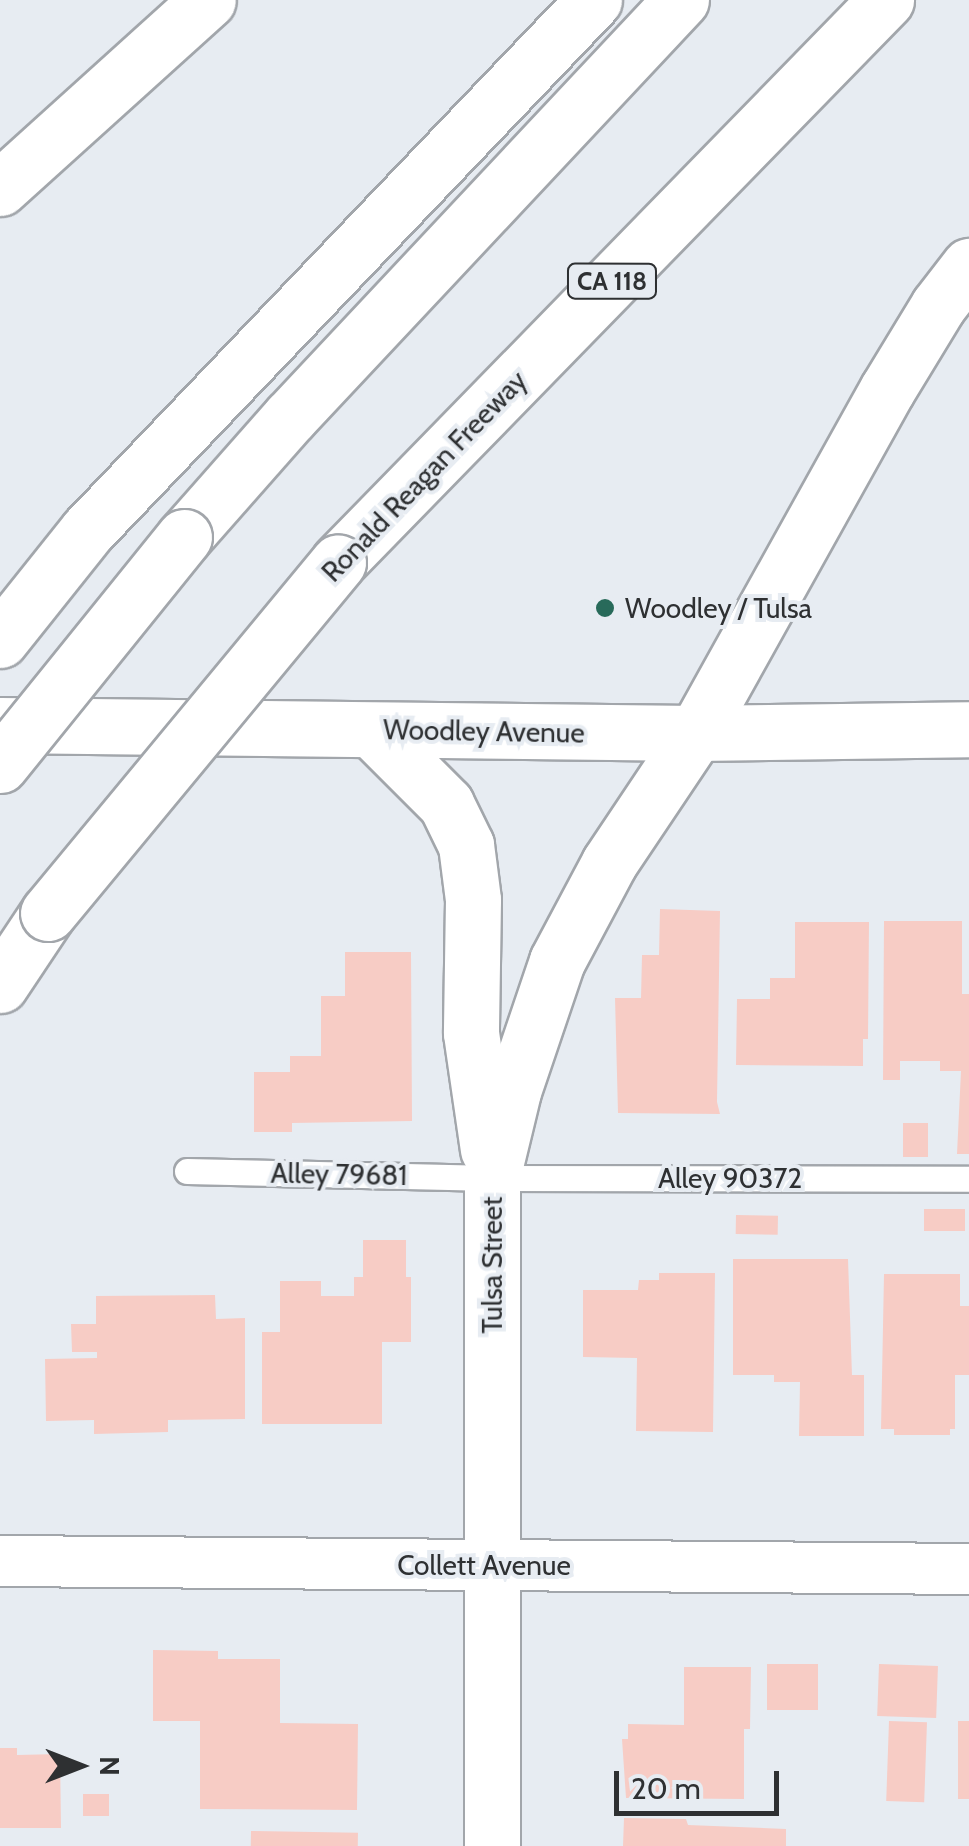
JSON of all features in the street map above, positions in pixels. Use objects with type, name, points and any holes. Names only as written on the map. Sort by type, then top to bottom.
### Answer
[{"type":"main road","points":[[0,188],[208,0]]},
{"type":"main road","points":[[0,640],[86,531],[594,0]]},
{"type":"main road","points":[[0,765],[184,538],[289,418],[681,0]]},
{"type":"main road","name":"Ronald Reagan Freeway","points":[[0,985],[48,913],[338,562],[886,0]]},
{"type":"main road","name":"Tulsa Street","points":[[492,1846],[492,1178],[512,1091],[557,961],[609,863],[696,733],[887,390],[938,306],[969,266]]},
{"type":"main road","name":"Woodley Avenue","points":[[0,725],[696,733],[969,729]]},
{"type":"main road","points":[[372,730],[446,804],[466,845],[474,900],[471,1033],[492,1178]]},
{"type":"street","name":"Collett Avenue","points":[[0,1561],[969,1569]]},
{"type":"lane","name":"Alley 79681","points":[[187,1171],[492,1178]]},
{"type":"lane","name":"Alley 90372","points":[[492,1178],[969,1179]]},
{"type":"building","points":[[660,909],[720,911],[720,1114],[618,1113],[615,998],[641,998],[642,955],[659,955]]},
{"type":"building","points":[[884,921],[962,921],[962,994],[969,994],[969,1154],[957,1154],[961,1071],[940,1071],[940,1061],[900,1061],[900,1080],[883,1080]]},
{"type":"building","points":[[795,922],[869,922],[868,1039],[863,1039],[863,1066],[736,1065],[737,999],[770,999],[770,978],[795,978]]},
{"type":"building","points":[[345,952],[411,952],[412,1121],[292,1123],[292,1132],[254,1132],[254,1072],[290,1072],[290,1056],[321,1056],[321,996],[345,996]]},
{"type":"building","points":[[903,1123],[928,1123],[928,1157],[903,1157]]},
{"type":"building","points":[[924,1209],[965,1209],[965,1231],[924,1231]]},
{"type":"building","points":[[736,1215],[778,1216],[778,1235],[736,1234]]},
{"type":"building","points":[[363,1240],[406,1240],[406,1277],[411,1277],[411,1342],[382,1342],[382,1424],[262,1424],[262,1332],[280,1332],[280,1281],[321,1281],[321,1296],[354,1296],[354,1277],[363,1277]]},
{"type":"building","points":[[733,1259],[848,1259],[852,1375],[864,1375],[864,1436],[799,1436],[800,1382],[774,1382],[774,1375],[733,1375]]},
{"type":"building","points":[[659,1273],[715,1273],[713,1432],[636,1431],[637,1358],[583,1357],[583,1290],[638,1290],[639,1280],[659,1280]]},
{"type":"building","points":[[884,1274],[960,1274],[960,1306],[969,1306],[969,1375],[955,1375],[955,1429],[950,1429],[950,1435],[894,1435],[894,1429],[881,1429]]},
{"type":"building","points":[[215,1295],[216,1319],[245,1318],[245,1419],[168,1420],[168,1432],[94,1434],[94,1420],[46,1421],[45,1359],[97,1358],[97,1352],[72,1352],[71,1324],[96,1324],[96,1296]]},
{"type":"building","points":[[153,1650],[218,1651],[218,1659],[280,1659],[280,1723],[358,1724],[357,1810],[200,1809],[200,1721],[153,1721]]},
{"type":"building","points":[[767,1664],[818,1664],[818,1710],[767,1710]]},
{"type":"building","points":[[879,1664],[938,1666],[936,1718],[877,1716]]},
{"type":"building","points":[[684,1667],[751,1667],[750,1729],[744,1729],[744,1799],[626,1798],[622,1739],[628,1739],[628,1724],[684,1725]]},
{"type":"building","points":[[889,1721],[927,1722],[924,1802],[886,1801]]},
{"type":"building","points":[[958,1721],[969,1721],[969,1799],[958,1799]]},
{"type":"building","points":[[0,1748],[17,1748],[17,1755],[60,1754],[61,1828],[0,1828]]},
{"type":"building","points":[[83,1794],[109,1794],[109,1816],[83,1816]]},
{"type":"building","points":[[624,1818],[686,1819],[688,1825],[786,1829],[786,1846],[623,1846]]},
{"type":"building","points":[[251,1831],[358,1833],[358,1846],[251,1846]]},
{"type":"place","name":"Woodley / Tulsa","points":[[605,608]]}]
